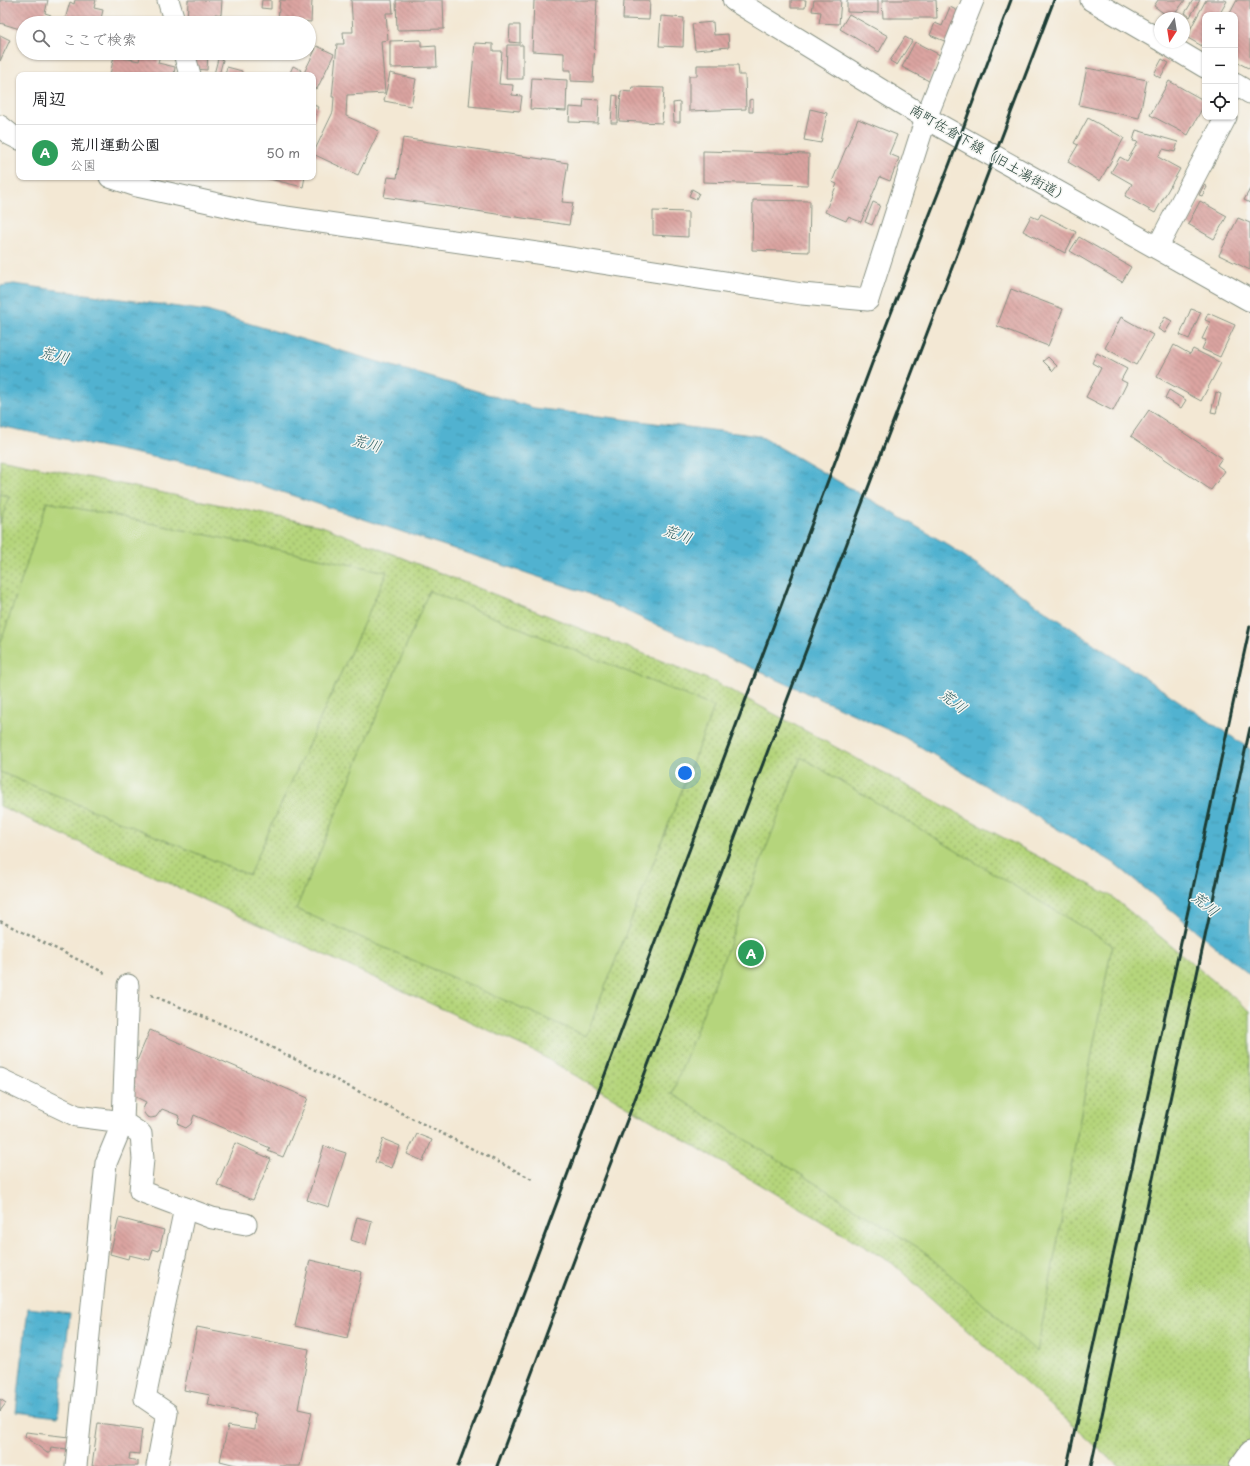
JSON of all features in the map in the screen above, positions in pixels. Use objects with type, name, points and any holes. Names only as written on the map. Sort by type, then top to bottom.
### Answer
[{"type":"street","points":[[168,0],[173,16]]},
{"type":"street","name":"南町佐倉下線（旧土湯街道）","points":[[734,0],[926,118],[1250,300]]},
{"type":"street","points":[[119,180],[137,186],[258,213],[552,255],[802,294],[868,300],[926,118],[973,0]]},
{"type":"street","points":[[1090,0],[1154,37]]},
{"type":"street","points":[[1173,48],[1202,65]]},
{"type":"street","points":[[186,60],[189,72]]},
{"type":"street","points":[[1157,248],[1224,120]]},
{"type":"street","points":[[0,126],[16,138]]},
{"type":"street","points":[[76,1466],[106,1163],[123,1122],[128,985]]},
{"type":"street","points":[[0,1079],[77,1116],[123,1122],[141,1134],[143,1159],[140,1191],[212,1218],[246,1224]]},
{"type":"street","points":[[158,1466],[167,1413],[144,1398],[185,1208]]},
{"type":"street","points":[[1240,1466],[1250,1452]]},
{"type":"path","points":[[0,921],[128,985],[243,1033],[534,1180]]},
{"type":"green space","points":[[0,459],[322,526],[717,683],[1111,896],[1250,1011],[1250,1466],[1118,1466],[892,1263],[534,1051],[0,806]]},
{"type":"green space","points":[[0,494],[9,496],[0,523]]},
{"type":"green space","points":[[47,502],[387,572],[249,875],[0,772],[0,645]]},
{"type":"green space","points":[[429,591],[714,707],[586,1036],[296,909]]},
{"type":"green space","points":[[801,757],[1112,945],[1037,1352],[922,1250],[672,1094]]},
{"type":"water","name":"荒川","points":[[14,284],[207,311],[534,408],[760,436],[945,543],[1250,749],[1250,975],[1114,863],[904,737],[584,592],[212,469],[0,426],[0,286]]},
{"type":"water","points":[[28,1308],[70,1313],[58,1417],[16,1412]]},
{"type":"building","points":[[0,0],[48,0],[45,13],[51,16],[16,16],[16,28],[0,23]]},
{"type":"building","points":[[75,0],[96,0],[94,8],[103,10],[102,16],[66,16],[70,2],[74,4]]},
{"type":"building","points":[[188,0],[222,0],[221,15],[187,16]]},
{"type":"building","points":[[262,0],[271,0],[271,9],[261,8]]},
{"type":"building","points":[[280,0],[312,0],[311,16],[278,16]]},
{"type":"building","points":[[351,0],[392,0],[393,13],[386,13],[388,40],[381,41],[385,93],[347,95],[346,116],[379,131],[358,175],[316,155],[316,148],[333,112],[334,97],[332,97],[337,44],[344,44],[343,32],[353,32]]},
{"type":"building","points":[[396,0],[443,0],[444,29],[397,30]]},
{"type":"building","points":[[534,0],[597,0],[593,82],[571,81],[571,70],[564,70],[564,53],[532,51]]},
{"type":"building","points":[[624,0],[650,0],[649,20],[623,19]]},
{"type":"building","points":[[791,0],[806,0],[805,8],[791,8]]},
{"type":"building","points":[[814,0],[841,0],[839,24],[819,23],[821,12],[812,11]]},
{"type":"building","points":[[847,0],[878,0],[878,13],[847,12]]},
{"type":"building","points":[[882,0],[936,0],[937,18],[883,18]]},
{"type":"building","points":[[1158,0],[1185,0],[1176,12],[1162,12],[1154,6]]},
{"type":"building","points":[[1193,0],[1200,0],[1190,17],[1190,12],[1186,12]]},
{"type":"building","points":[[1206,0],[1227,1],[1221,12],[1202,12],[1202,46],[1190,39],[1190,30]]},
{"type":"building","points":[[1237,0],[1250,0],[1250,69],[1238,63],[1238,12],[1231,12]]},
{"type":"building","points":[[950,7],[962,13],[949,43],[930,35],[935,23],[942,26]]},
{"type":"building","points":[[849,14],[888,36],[879,52],[840,29]]},
{"type":"building","points":[[661,16],[684,18],[683,47],[659,46]]},
{"type":"building","points":[[713,22],[714,35],[728,34],[729,47],[695,50],[692,24]]},
{"type":"building","points":[[510,25],[520,25],[520,43],[509,42]]},
{"type":"building","points":[[0,35],[10,40],[0,61]]},
{"type":"building","points":[[905,37],[912,41],[897,65],[890,61]]},
{"type":"building","points":[[421,40],[421,47],[436,46],[437,67],[390,68],[390,41]]},
{"type":"building","points":[[915,42],[940,55],[929,81],[902,67]]},
{"type":"building","points":[[475,43],[493,44],[493,51],[502,51],[499,84],[513,85],[512,95],[522,96],[520,111],[469,106]]},
{"type":"building","points":[[507,45],[523,45],[523,79],[506,79]]},
{"type":"building","points":[[317,46],[334,54],[317,89],[316,72],[304,72],[310,60],[316,60]]},
{"type":"building","points":[[1162,59],[1169,63],[1160,78],[1154,74]]},
{"type":"building","points":[[113,60],[159,60],[158,63],[175,67],[174,72],[111,72]]},
{"type":"building","points":[[195,60],[208,60],[207,70],[194,69]]},
{"type":"building","points":[[218,60],[223,60],[220,72],[215,72]]},
{"type":"building","points":[[697,65],[738,65],[739,75],[745,75],[746,109],[689,111],[689,76],[697,76]]},
{"type":"building","points":[[293,66],[301,70],[300,72],[290,72]]},
{"type":"building","points":[[227,67],[242,71],[242,72],[226,72]]},
{"type":"building","points":[[1087,68],[1147,80],[1139,118],[1079,105]]},
{"type":"building","points":[[390,73],[416,79],[411,106],[384,101]]},
{"type":"building","points":[[532,78],[567,80],[566,111],[530,109]]},
{"type":"building","points":[[1169,81],[1202,99],[1202,109],[1188,135],[1150,115]]},
{"type":"building","points":[[632,87],[664,88],[662,123],[619,121],[621,91],[631,92]]},
{"type":"building","points":[[613,95],[618,96],[617,123],[611,123]]},
{"type":"building","points":[[584,99],[599,100],[598,123],[569,122],[570,107],[583,108]]},
{"type":"building","points":[[753,99],[753,112],[749,112],[749,100]]},
{"type":"building","points":[[680,102],[680,122],[674,122],[673,103]]},
{"type":"building","points":[[316,106],[319,107],[316,114]]},
{"type":"building","points":[[810,109],[827,113],[821,143],[804,140]]},
{"type":"building","points":[[1088,118],[1124,138],[1100,181],[1068,162],[1078,145],[1074,143]]},
{"type":"building","points":[[858,119],[897,135],[889,154],[899,158],[890,181],[880,177],[861,222],[848,217],[846,221],[825,212],[837,184],[832,182]]},
{"type":"building","points":[[1136,130],[1178,142],[1175,152],[1163,149],[1158,157],[1180,169],[1155,213],[1125,196],[1132,184],[1111,172],[1120,157],[1127,161],[1138,142],[1133,141]]},
{"type":"building","points":[[403,138],[568,163],[562,202],[573,203],[569,225],[384,197],[388,177],[397,178]]},
{"type":"building","points":[[703,151],[809,154],[808,185],[703,182]]},
{"type":"building","points":[[274,180],[304,180],[303,187]]},
{"type":"building","points":[[1204,185],[1207,187],[1202,196],[1199,195]]},
{"type":"building","points":[[692,189],[699,193],[696,199],[689,196]]},
{"type":"building","points":[[1250,189],[1250,203],[1244,200]]},
{"type":"building","points":[[753,200],[810,201],[809,252],[752,250]]},
{"type":"building","points":[[1200,201],[1227,216],[1214,239],[1188,224]]},
{"type":"building","points":[[873,202],[880,205],[872,225],[865,222]]},
{"type":"building","points":[[653,211],[688,212],[688,237],[653,235]]},
{"type":"building","points":[[1041,214],[1076,232],[1065,253],[1023,231],[1031,216],[1038,219]]},
{"type":"building","points":[[1238,218],[1250,223],[1250,270],[1219,255]]},
{"type":"building","points":[[1079,237],[1131,267],[1122,282],[1070,251]]},
{"type":"building","points":[[1011,289],[1063,309],[1048,346],[997,326]]},
{"type":"building","points":[[1191,309],[1201,312],[1189,339],[1180,335]]},
{"type":"building","points":[[1208,313],[1235,325],[1220,357],[1202,349],[1206,340],[1202,339],[1210,322],[1205,320]]},
{"type":"building","points":[[1121,317],[1153,335],[1136,365],[1105,348]]},
{"type":"building","points":[[1165,317],[1172,321],[1165,333],[1158,329]]},
{"type":"building","points":[[1174,345],[1190,354],[1193,349],[1221,363],[1201,401],[1157,377]]},
{"type":"building","points":[[1097,353],[1127,369],[1121,380],[1127,383],[1113,411],[1086,397],[1101,368],[1092,363]]},
{"type":"building","points":[[1048,357],[1057,366],[1053,371],[1043,361]]},
{"type":"building","points":[[1169,390],[1186,400],[1181,408],[1165,398]]},
{"type":"building","points":[[1216,392],[1221,394],[1216,413],[1211,412]]},
{"type":"building","points":[[1149,410],[1222,458],[1217,465],[1225,471],[1211,490],[1131,436]]},
{"type":"building","points":[[150,1030],[308,1098],[283,1157],[268,1151],[270,1148],[194,1115],[191,1124],[186,1128],[179,1125],[178,1122],[180,1116],[162,1109],[156,1117],[147,1117],[143,1109],[146,1102],[132,1095],[136,1085],[128,1082]]},
{"type":"building","points":[[417,1134],[432,1140],[423,1161],[407,1154]]},
{"type":"building","points":[[383,1139],[400,1146],[392,1168],[375,1162]]},
{"type":"building","points":[[235,1143],[271,1159],[253,1200],[217,1185]]},
{"type":"building","points":[[324,1146],[346,1153],[329,1207],[307,1200]]},
{"type":"building","points":[[357,1217],[372,1221],[366,1245],[351,1240]]},
{"type":"building","points":[[119,1218],[164,1230],[159,1251],[153,1249],[150,1260],[129,1255],[128,1259],[110,1254]]},
{"type":"building","points":[[310,1260],[362,1272],[347,1338],[295,1326]]},
{"type":"building","points":[[197,1327],[309,1349],[298,1409],[312,1412],[300,1466],[240,1466],[220,1461],[228,1426],[255,1430],[256,1414],[208,1405],[210,1395],[184,1390]]},
{"type":"building","points":[[0,1399],[6,1403],[0,1411]]},
{"type":"building","points":[[98,1423],[142,1429],[139,1454],[130,1453],[129,1459],[138,1461],[138,1466],[92,1466]]},
{"type":"building","points":[[26,1432],[69,1437],[67,1449],[51,1447],[50,1453],[47,1453],[25,1436]]},
{"type":"railway","points":[[458,1466],[886,326],[950,163],[1011,0]]},
{"type":"railway","points":[[497,1466],[600,1191],[1054,0]]},
{"type":"railway","points":[[1067,1466],[1250,626]]},
{"type":"railway","points":[[1091,1466],[1250,728]]},
{"type":"place","name":"荒川運動公園","points":[[751,953]]}]
